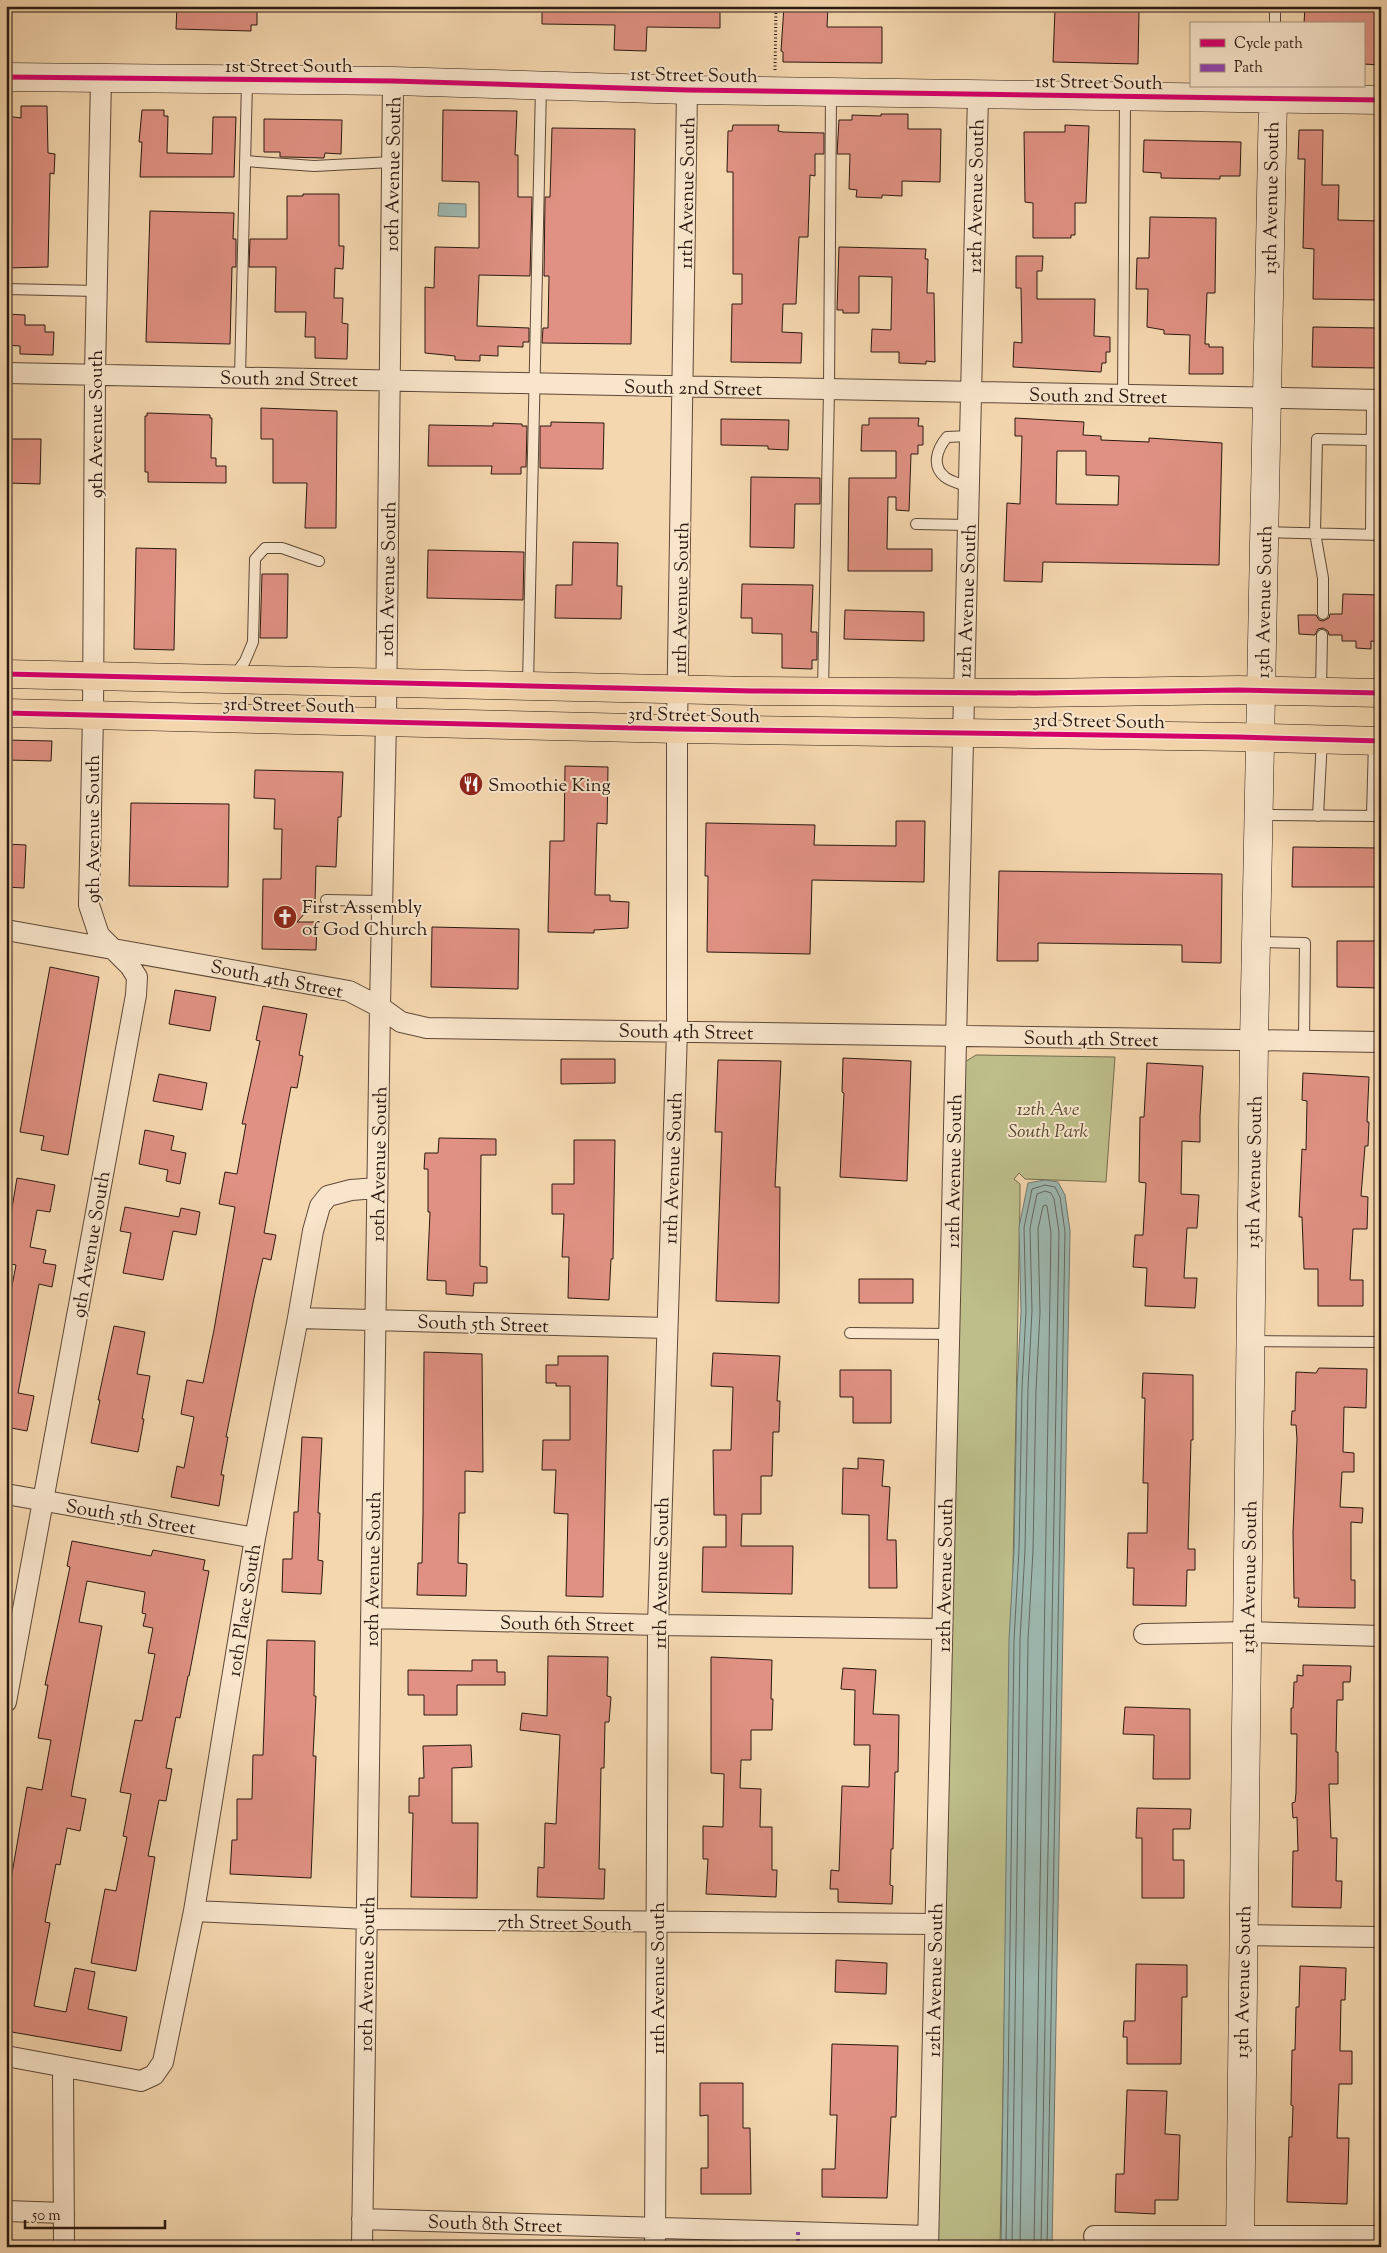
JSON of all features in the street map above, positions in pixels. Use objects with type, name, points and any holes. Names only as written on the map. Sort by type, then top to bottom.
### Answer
[{"type":"main road","name":"3rd Street South","points":[[6,674],[386,684],[963,693],[1261,690],[1381,693]]},
{"type":"main road","name":"3rd Street South","points":[[6,713],[677,729],[1260,737],[1377,741]]},
{"type":"street","name":"1st Street South","points":[[6,77],[393,81],[687,90],[1125,96],[1273,92],[1330,93],[1381,100]]},
{"type":"street","name":"9th Avenue South","points":[[6,1702],[136,995],[137,977],[99,935],[89,905],[93,715],[96,291],[101,78]]},
{"type":"street","name":"10th Avenue South","points":[[362,2247],[377,1188],[386,721],[393,81]]},
{"type":"street","name":"11th Avenue South","points":[[656,2237],[658,1625],[677,1031],[677,729],[684,386],[687,90]]},
{"type":"street","name":"13th Avenue South","points":[[1240,2241],[1242,1935],[1248,1632],[1254,1041],[1273,92]]},
{"type":"street","name":"12th Avenue South","points":[[928,2242],[978,94]]},
{"type":"street","name":"South 2nd Street","points":[[6,373],[1377,400]]},
{"type":"street","name":"South 4th Street","points":[[6,930],[349,991],[380,1007],[400,1022],[427,1028],[1381,1042]]},
{"type":"street","name":"10th Place South","points":[[63,2068],[141,2081],[154,2074],[163,2062],[194,1911],[255,1538],[313,1231],[320,1206],[328,1196],[351,1190],[377,1188]]},
{"type":"street","name":"South 5th Street","points":[[298,1318],[667,1328]]},
{"type":"street","name":"South 5th Street","points":[[6,1494],[255,1538]]},
{"type":"street","name":"South 6th Street","points":[[371,1618],[942,1629]]},
{"type":"street","points":[[1144,1634],[1248,1632],[1381,1636]]},
{"type":"street","name":"7th Street South","points":[[194,1911],[367,1919],[935,1924]]},
{"type":"street","points":[[1242,1935],[1381,1938]]},
{"type":"street","points":[[6,2056],[63,2068],[64,2247]]},
{"type":"street","points":[[6,2211],[64,2213]]},
{"type":"street","name":"South 8th Street","points":[[362,2219],[656,2237],[928,2242]]},
{"type":"street","points":[[1094,2236],[1240,2241],[1381,2236]]},
{"type":"lane","points":[[1275,6],[1275,22]]},
{"type":"lane","points":[[240,377],[247,80]]},
{"type":"lane","points":[[528,685],[541,85]]},
{"type":"lane","points":[[822,691],[831,92]]},
{"type":"lane","points":[[1123,396],[1125,96]]},
{"type":"lane","points":[[245,161],[314,166],[392,162]]},
{"type":"lane","points":[[6,289],[96,291]]},
{"type":"lane","points":[[1264,532],[1376,534],[1372,440],[1377,400]]},
{"type":"lane","points":[[969,486],[945,477],[936,463],[940,446],[947,437],[970,436]]},
{"type":"lane","points":[[1323,614],[1323,578],[1315,533],[1316,439],[1372,440]]},
{"type":"lane","points":[[916,524],[968,525]]},
{"type":"lane","points":[[230,680],[245,661],[253,642],[255,559],[265,548],[282,548],[319,561]]},
{"type":"lane","points":[[1321,691],[1322,635]]},
{"type":"lane","points":[[1318,816],[1322,739]]},
{"type":"lane","points":[[1258,815],[1376,816],[1377,741]]},
{"type":"lane","points":[[326,900],[382,901]]},
{"type":"lane","points":[[1256,942],[1305,943],[1304,1041]]},
{"type":"lane","points":[[850,1333],[949,1334]]},
{"type":"lane","points":[[1251,1340],[1381,1342]]},
{"type":"path","points":[[775,91],[776,6]]},
{"type":"green space","name":"12th Ave South Park","points":[[976,1055],[1115,1057],[1106,1182],[1025,1179],[1019,1173],[1014,1179],[1020,1184],[1020,1203],[1000,2247],[934,2247],[960,1065]]},
{"type":"water","points":[[439,203],[466,204],[466,217],[438,216]]},
{"type":"water","points":[[1045,1180],[1058,1182],[1065,1195],[1070,1231],[1052,2247],[1001,2247],[1009,1640],[1014,1550],[1017,1388],[1021,1311],[1019,1227],[1028,1183]]},
{"type":"building","points":[[177,6],[257,6],[257,25],[251,25],[251,31],[176,29]]},
{"type":"building","points":[[542,6],[720,6],[720,28],[647,27],[646,51],[614,50],[615,25],[542,24]]},
{"type":"building","points":[[784,6],[828,6],[827,27],[882,27],[882,63],[783,62],[783,52],[781,51]]},
{"type":"building","points":[[1074,6],[1119,6],[1119,10],[1139,10],[1138,64],[1053,62],[1055,9],[1074,9]]},
{"type":"building","points":[[1305,6],[1381,6],[1381,65],[1364,64],[1364,22],[1304,22]]},
{"type":"building","points":[[21,106],[47,106],[48,153],[55,154],[54,174],[50,173],[48,267],[6,268],[6,116],[21,118]]},
{"type":"building","points":[[142,110],[164,110],[164,116],[168,116],[167,153],[212,154],[213,117],[236,117],[234,177],[140,177],[142,142],[139,142]]},
{"type":"building","points":[[443,110],[517,111],[515,155],[518,155],[518,197],[532,197],[530,276],[479,275],[477,326],[529,328],[529,342],[523,342],[523,347],[498,346],[498,356],[480,355],[480,361],[455,360],[455,356],[425,353],[425,287],[434,288],[435,247],[479,248],[479,182],[442,181]]},
{"type":"building","points":[[881,114],[908,114],[908,129],[941,129],[940,182],[902,181],[902,196],[882,195],[882,198],[856,197],[857,190],[849,189],[850,154],[837,154],[839,120],[852,120],[852,115],[881,116]]},
{"type":"building","points":[[264,119],[342,120],[341,154],[325,153],[324,158],[280,157],[280,152],[264,152]]},
{"type":"building","points":[[733,125],[779,125],[778,131],[783,132],[824,133],[824,154],[815,154],[815,176],[810,175],[808,237],[799,237],[796,304],[783,304],[782,332],[802,333],[801,363],[731,362],[732,304],[742,304],[742,274],[733,274],[733,172],[727,172],[728,131],[732,131]]},
{"type":"building","points":[[1065,125],[1089,126],[1086,203],[1075,203],[1075,235],[1071,235],[1071,238],[1033,238],[1033,203],[1025,202],[1024,132],[1065,132]]},
{"type":"building","points":[[552,128],[635,129],[631,344],[542,343],[543,328],[548,328],[549,276],[544,276],[545,197],[550,197]]},
{"type":"building","points":[[1299,130],[1323,130],[1322,185],[1339,185],[1338,220],[1381,221],[1381,300],[1313,299],[1314,249],[1303,248],[1305,159],[1298,159]]},
{"type":"building","points":[[1144,140],[1241,142],[1240,176],[1220,176],[1220,179],[1161,178],[1161,173],[1143,172]]},
{"type":"building","points":[[303,194],[339,194],[339,246],[344,246],[343,269],[335,268],[334,298],[343,298],[342,323],[348,324],[347,359],[315,358],[315,337],[305,337],[306,312],[275,312],[276,267],[249,267],[250,239],[287,239],[287,196],[303,196]]},
{"type":"building","points":[[150,211],[234,213],[233,239],[236,239],[236,267],[232,267],[230,344],[146,342]]},
{"type":"building","points":[[1150,217],[1216,218],[1215,293],[1207,293],[1205,344],[1209,344],[1209,347],[1223,347],[1223,374],[1189,374],[1190,335],[1164,334],[1164,330],[1147,327],[1148,289],[1136,289],[1137,258],[1149,258]]},
{"type":"building","points":[[839,247],[926,249],[925,259],[928,259],[927,293],[934,293],[935,362],[926,361],[926,364],[899,363],[899,352],[871,352],[872,329],[891,330],[892,277],[859,276],[859,313],[843,313],[843,310],[837,310]]},
{"type":"building","points":[[1016,256],[1043,256],[1042,271],[1037,271],[1037,299],[1095,299],[1094,336],[1110,337],[1110,352],[1106,352],[1106,363],[1102,363],[1101,372],[1013,367],[1014,342],[1022,343],[1021,288],[1016,288]]},
{"type":"building","points":[[6,314],[25,315],[25,325],[45,325],[45,332],[54,332],[53,355],[20,354],[20,346],[6,345]]},
{"type":"building","points":[[1313,327],[1380,328],[1380,368],[1312,367]]},
{"type":"building","points":[[261,408],[337,411],[336,528],[305,528],[307,483],[273,483],[273,439],[261,439]]},
{"type":"building","points":[[147,413],[210,415],[210,418],[212,418],[211,458],[216,458],[216,466],[226,466],[226,483],[148,482],[148,472],[145,472],[145,416],[147,416]]},
{"type":"building","points":[[869,418],[919,418],[918,426],[923,426],[923,445],[918,445],[918,454],[911,454],[909,511],[896,510],[896,497],[888,497],[887,549],[932,549],[932,571],[848,571],[849,478],[896,478],[896,451],[861,451],[862,425],[869,425]]},
{"type":"building","points":[[1015,418],[1084,422],[1083,435],[1101,436],[1101,440],[1149,442],[1149,438],[1222,443],[1219,565],[1043,562],[1042,582],[1004,581],[1007,503],[1020,504],[1022,436],[1015,436]],"holes":[[[1057,451],[1086,451],[1086,475],[1119,476],[1118,505],[1056,504]]]},
{"type":"building","points":[[721,419],[789,420],[788,450],[768,449],[768,446],[721,445]]},
{"type":"building","points":[[551,422],[604,423],[603,469],[540,468],[540,426],[551,426]]},
{"type":"building","points":[[493,423],[522,424],[522,426],[527,426],[526,467],[521,467],[521,474],[491,474],[492,466],[428,466],[429,425],[493,426]]},
{"type":"building","points":[[8,439],[41,439],[40,484],[7,483]]},
{"type":"building","points":[[751,477],[820,478],[820,504],[795,504],[794,548],[750,547]]},
{"type":"building","points":[[573,542],[618,543],[617,586],[622,586],[621,619],[555,618],[556,585],[572,585]]},
{"type":"building","points":[[136,548],[176,549],[174,650],[134,649]]},
{"type":"building","points":[[428,550],[524,552],[523,600],[427,598]]},
{"type":"building","points":[[262,574],[288,574],[287,638],[260,638]]},
{"type":"building","points":[[742,584],[813,585],[811,632],[817,632],[817,660],[812,660],[812,669],[782,668],[782,634],[752,633],[752,618],[741,618]]},
{"type":"building","points":[[1343,594],[1381,595],[1381,642],[1371,641],[1371,649],[1356,648],[1356,641],[1342,641],[1342,635],[1329,635],[1328,631],[1323,628],[1318,629],[1315,635],[1299,634],[1298,615],[1316,615],[1319,620],[1323,621],[1329,618],[1330,614],[1342,614]]},
{"type":"building","points":[[845,610],[924,612],[924,641],[844,639]]},
{"type":"building","points":[[6,740],[52,741],[51,761],[6,760]]},
{"type":"building","points":[[565,766],[608,767],[607,824],[597,823],[595,895],[610,895],[610,901],[629,902],[628,928],[594,930],[594,933],[548,932],[550,841],[564,841]]},
{"type":"building","points":[[255,770],[343,772],[341,817],[338,817],[336,867],[316,866],[315,902],[297,922],[317,922],[316,950],[262,949],[263,879],[281,879],[282,829],[274,829],[275,799],[254,798]]},
{"type":"building","points":[[131,803],[229,804],[228,887],[129,886]]},
{"type":"building","points":[[896,821],[925,821],[924,882],[812,880],[810,954],[707,952],[708,876],[705,876],[706,823],[815,825],[814,845],[896,846]]},
{"type":"building","points":[[6,844],[26,845],[24,888],[6,887]]},
{"type":"building","points":[[1293,847],[1381,848],[1381,887],[1292,887]]},
{"type":"building","points":[[999,871],[1222,874],[1221,963],[1182,962],[1182,945],[1038,943],[1038,961],[997,961]]},
{"type":"building","points":[[432,927],[519,929],[518,989],[431,987]]},
{"type":"building","points":[[1337,941],[1381,941],[1381,988],[1337,987]]},
{"type":"building","points":[[50,967],[99,977],[68,1155],[41,1150],[44,1136],[20,1132]]},
{"type":"building","points":[[175,990],[216,997],[210,1031],[169,1024]]},
{"type":"building","points":[[263,1006],[307,1014],[299,1055],[303,1056],[297,1088],[291,1087],[264,1233],[276,1235],[271,1260],[263,1258],[254,1298],[226,1437],[228,1437],[221,1475],[224,1475],[219,1506],[171,1497],[177,1466],[184,1468],[194,1417],[181,1414],[187,1380],[203,1383],[214,1330],[235,1207],[219,1204],[225,1172],[237,1174],[246,1124],[242,1124],[260,1041],[256,1040]]},
{"type":"building","points":[[843,1058],[911,1061],[907,1181],[840,1177],[844,1093],[842,1092]]},
{"type":"building","points":[[561,1059],[615,1059],[615,1083],[561,1084]]},
{"type":"building","points":[[718,1060],[781,1061],[775,1187],[780,1187],[779,1303],[716,1301],[722,1132],[715,1132]]},
{"type":"building","points":[[1147,1063],[1203,1066],[1200,1142],[1182,1141],[1181,1194],[1199,1195],[1197,1228],[1187,1228],[1184,1278],[1197,1278],[1195,1308],[1145,1306],[1147,1268],[1133,1267],[1135,1235],[1143,1235],[1146,1183],[1139,1182],[1140,1117],[1144,1117]]},
{"type":"building","points":[[1303,1073],[1369,1077],[1368,1146],[1365,1146],[1361,1196],[1368,1197],[1367,1229],[1353,1229],[1350,1280],[1363,1280],[1363,1306],[1318,1306],[1318,1269],[1304,1269],[1302,1217],[1299,1217],[1302,1149],[1306,1150],[1307,1101],[1302,1100]]},
{"type":"building","points":[[159,1074],[207,1083],[202,1110],[153,1101]]},
{"type":"building","points":[[145,1130],[174,1136],[171,1150],[186,1153],[180,1184],[166,1181],[168,1170],[139,1164]]},
{"type":"building","points":[[439,1138],[496,1139],[496,1155],[481,1155],[480,1266],[487,1267],[487,1283],[474,1283],[473,1296],[446,1294],[446,1281],[427,1280],[430,1212],[428,1212],[428,1169],[424,1169],[425,1153],[438,1153]]},
{"type":"building","points":[[574,1140],[615,1140],[613,1259],[611,1259],[609,1300],[568,1298],[569,1257],[562,1257],[564,1214],[552,1214],[552,1184],[574,1184]]},
{"type":"building","points":[[17,1178],[55,1185],[50,1212],[37,1210],[30,1247],[46,1250],[43,1263],[56,1265],[52,1287],[39,1284],[18,1393],[34,1396],[27,1431],[6,1427],[6,1306],[8,1306],[16,1265],[6,1263],[6,1244]]},
{"type":"building","points":[[125,1207],[179,1217],[181,1208],[200,1212],[196,1235],[173,1231],[163,1280],[123,1273],[131,1233],[120,1231]]},
{"type":"building","points":[[859,1279],[913,1279],[913,1303],[859,1303]]},
{"type":"building","points":[[114,1326],[145,1332],[137,1374],[150,1376],[138,1452],[91,1443]]},
{"type":"building","points":[[424,1352],[482,1354],[483,1472],[465,1471],[465,1513],[459,1513],[458,1563],[467,1564],[466,1596],[417,1595],[418,1563],[422,1563]]},
{"type":"building","points":[[713,1353],[780,1356],[777,1401],[780,1401],[779,1432],[773,1432],[772,1476],[761,1476],[761,1514],[742,1514],[741,1546],[793,1546],[792,1594],[702,1592],[703,1547],[726,1547],[726,1515],[714,1515],[713,1450],[731,1450],[733,1387],[711,1386]]},
{"type":"building","points":[[558,1356],[608,1356],[603,1597],[566,1596],[568,1514],[554,1513],[556,1470],[542,1470],[543,1440],[570,1440],[570,1386],[556,1386],[556,1383],[546,1383],[546,1365],[558,1365]]},
{"type":"building","points":[[1319,1368],[1367,1369],[1366,1408],[1344,1407],[1343,1452],[1354,1453],[1354,1472],[1342,1472],[1340,1507],[1363,1508],[1362,1523],[1351,1522],[1351,1580],[1355,1580],[1355,1608],[1298,1607],[1299,1598],[1294,1598],[1293,1532],[1297,1439],[1296,1425],[1291,1425],[1292,1411],[1295,1411],[1296,1372],[1316,1373]]},
{"type":"building","points":[[840,1370],[891,1370],[891,1423],[853,1423],[853,1397],[840,1397]]},
{"type":"building","points":[[1143,1373],[1193,1375],[1193,1440],[1191,1440],[1188,1549],[1195,1549],[1195,1570],[1187,1570],[1186,1606],[1133,1605],[1134,1568],[1127,1568],[1128,1533],[1147,1533],[1148,1483],[1143,1483],[1145,1398],[1142,1398]]},
{"type":"building","points":[[302,1437],[322,1438],[318,1513],[320,1513],[318,1560],[323,1561],[321,1594],[282,1592],[283,1559],[292,1559],[294,1512],[298,1512]]},
{"type":"building","points":[[858,1458],[884,1460],[882,1486],[890,1487],[887,1540],[896,1540],[897,1588],[869,1588],[869,1515],[842,1514],[843,1468],[858,1469]]},
{"type":"building","points":[[72,1541],[151,1556],[153,1550],[205,1560],[203,1570],[209,1571],[180,1718],[176,1717],[166,1768],[172,1769],[166,1801],[159,1800],[148,1856],[155,1857],[136,1971],[91,1963],[105,1889],[116,1891],[127,1837],[123,1836],[131,1794],[120,1792],[135,1720],[142,1721],[155,1654],[148,1653],[153,1628],[143,1626],[146,1614],[142,1613],[145,1592],[87,1581],[79,1622],[102,1626],[71,1796],[86,1799],[80,1831],[67,1828],[60,1865],[56,1864],[45,1922],[50,1923],[34,2006],[66,2012],[75,1968],[95,1972],[88,2009],[127,2017],[121,2051],[6,2031],[6,1923],[10,1903],[7,1902],[27,1787],[42,1790],[51,1740],[38,1738],[48,1685],[45,1685],[70,1567],[67,1566]]},
{"type":"building","points":[[267,1640],[315,1641],[314,1696],[316,1696],[313,1756],[316,1756],[311,1878],[230,1874],[232,1840],[237,1840],[237,1799],[252,1799],[253,1755],[263,1755]]},
{"type":"building","points":[[548,1656],[608,1657],[607,1696],[611,1697],[609,1722],[605,1722],[604,1768],[601,1768],[599,1869],[605,1869],[604,1899],[537,1897],[538,1867],[544,1868],[545,1823],[556,1824],[560,1735],[520,1730],[522,1713],[547,1716]]},
{"type":"building","points":[[711,1657],[772,1660],[772,1730],[751,1730],[751,1760],[741,1760],[740,1788],[761,1789],[760,1827],[772,1827],[772,1870],[777,1870],[776,1897],[706,1894],[708,1859],[703,1859],[703,1826],[723,1827],[724,1774],[711,1773]]},
{"type":"building","points":[[472,1660],[497,1660],[497,1672],[505,1672],[505,1685],[457,1685],[457,1715],[424,1715],[424,1695],[408,1695],[408,1670],[472,1671]]},
{"type":"building","points":[[1303,1665],[1351,1666],[1350,1682],[1343,1682],[1343,1700],[1337,1700],[1336,1752],[1338,1752],[1338,1784],[1329,1784],[1331,1838],[1337,1838],[1336,1881],[1342,1881],[1341,1908],[1292,1907],[1293,1851],[1298,1851],[1297,1817],[1293,1818],[1292,1803],[1295,1802],[1296,1793],[1297,1734],[1291,1734],[1291,1708],[1293,1708],[1294,1682],[1297,1682],[1297,1675],[1303,1676]]},
{"type":"building","points":[[843,1668],[876,1670],[873,1714],[899,1715],[898,1772],[895,1772],[893,1849],[891,1849],[890,1885],[893,1886],[892,1904],[838,1902],[838,1889],[830,1889],[831,1870],[839,1871],[842,1786],[869,1787],[870,1745],[854,1745],[855,1690],[841,1689]]},
{"type":"building","points":[[1125,1707],[1190,1709],[1190,1779],[1153,1779],[1154,1735],[1123,1734]]},
{"type":"building","points":[[471,1745],[472,1767],[452,1768],[452,1823],[478,1823],[477,1898],[411,1897],[413,1813],[409,1813],[409,1796],[419,1796],[419,1778],[424,1778],[423,1746]]},
{"type":"building","points":[[1137,1808],[1191,1809],[1190,1829],[1173,1829],[1173,1860],[1184,1860],[1184,1898],[1142,1898],[1142,1838],[1136,1838]]},
{"type":"building","points":[[836,1960],[887,1963],[886,1994],[835,1992]]},
{"type":"building","points":[[1136,1964],[1187,1965],[1187,1997],[1182,1997],[1181,2064],[1127,2064],[1127,2037],[1123,2037],[1124,2021],[1135,2021]]},
{"type":"building","points":[[1300,1966],[1346,1968],[1345,2000],[1341,2000],[1340,2051],[1352,2051],[1352,2084],[1339,2084],[1337,2138],[1349,2138],[1347,2204],[1287,2202],[1289,2137],[1292,2137],[1292,2050],[1295,2050],[1296,2007],[1299,2007]]},
{"type":"building","points":[[832,2044],[898,2046],[896,2117],[891,2117],[887,2198],[822,2197],[822,2169],[835,2169],[837,2115],[830,2115]]},
{"type":"building","points":[[700,2083],[743,2083],[743,2128],[750,2128],[751,2194],[701,2194],[701,2168],[708,2168],[708,2115],[700,2116]]},
{"type":"building","points":[[1127,2090],[1167,2091],[1165,2134],[1180,2135],[1178,2200],[1155,2200],[1155,2214],[1115,2212],[1116,2174],[1124,2174]]},
{"type":"marked path","points":[[798,2232],[798,2247]]},
{"type":"cycle path","points":[[6,77],[393,81],[687,90],[1381,100]]},
{"type":"cycle path","points":[[6,674],[752,691],[1035,693],[1238,690],[1381,693]]},
{"type":"cycle path","points":[[6,713],[677,729],[1238,737],[1381,741]]},
{"type":"place","name":"Smoothie King","points":[[471,784]]},
{"type":"place","name":"First Assembly of God Church","points":[[285,917]]}]
